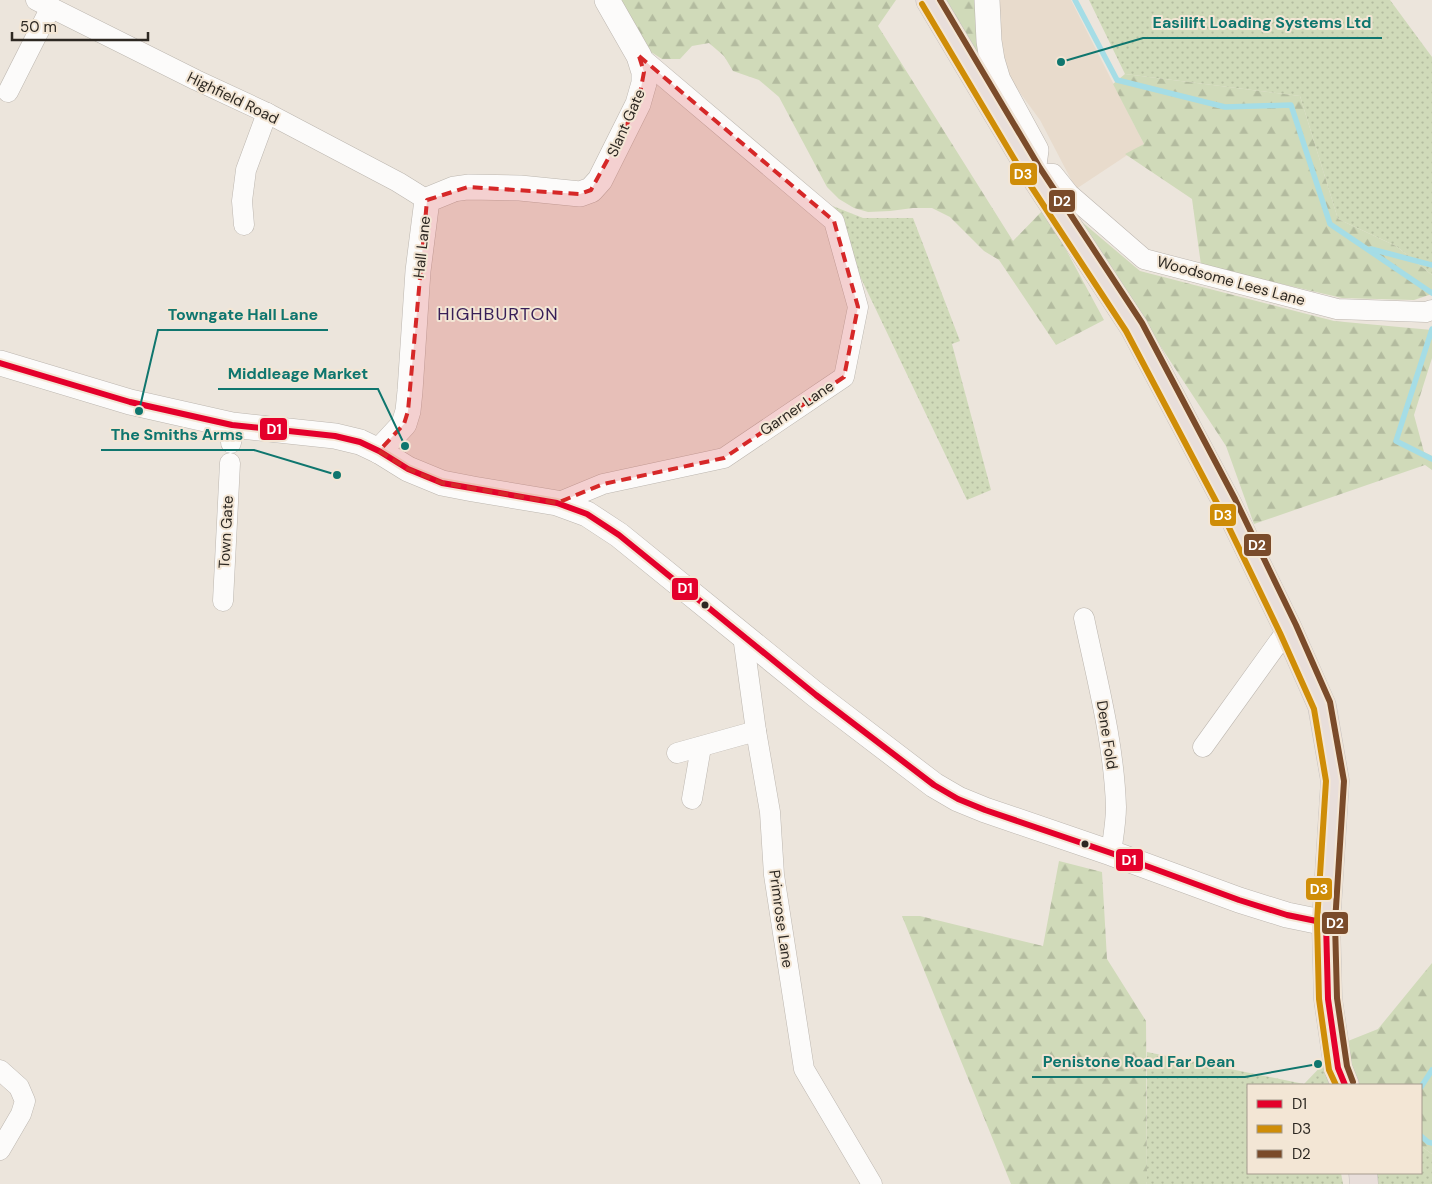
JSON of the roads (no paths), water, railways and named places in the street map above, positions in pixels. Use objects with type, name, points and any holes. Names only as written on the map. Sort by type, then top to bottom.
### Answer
[{"type":"highway","points":[[930,0],[1033,173],[1134,327],[1227,503],[1288,629],[1322,706],[1334,781],[1326,923],[1328,999],[1338,1068],[1345,1084]]},
{"type":"street","name":"Slant Gate","points":[[591,190],[600,180],[642,94],[644,83],[644,72],[639,56],[607,0]]},
{"type":"street","points":[[987,0],[992,60],[998,80],[1036,150],[1033,173]]},
{"type":"street","points":[[8,92],[44,4]]},
{"type":"street","name":"Highfield Road","points":[[44,4],[196,80],[267,113],[398,182],[427,200]]},
{"type":"street","name":"Garner Lane","points":[[557,503],[603,484],[724,458],[844,376],[858,307],[834,221],[639,56]]},
{"type":"street","points":[[244,225],[242,201],[246,170],[267,113]]},
{"type":"street","name":"Woodsome Lees Lane","points":[[1033,173],[1053,174],[1069,194],[1144,259],[1337,309],[1429,311]]},
{"type":"street","name":"Hall Lane","points":[[379,451],[404,424],[408,411],[418,271],[427,200],[454,189],[468,187],[520,188],[580,194],[591,190]]},
{"type":"street","points":[[0,363],[231,434],[334,436],[360,442],[408,469],[442,483],[557,503],[587,514],[619,535],[816,695],[934,785],[958,799],[1238,900],[1286,915],[1326,923]]},
{"type":"street","name":"Town Gate","points":[[223,601],[230,464]]},
{"type":"street","name":"Dene Fold","points":[[1084,618],[1104,711],[1113,771],[1116,809],[1112,853]]},
{"type":"street","points":[[1203,746],[1288,629]]},
{"type":"street","name":"Primrose Lane","points":[[743,636],[756,731],[770,812],[774,875],[804,1069],[872,1184]]},
{"type":"street","points":[[677,754],[756,731]]},
{"type":"street","points":[[692,799],[701,747]]},
{"type":"street","points":[[0,1070],[19,1087],[24,1101],[21,1114],[0,1150]]},
{"type":"waterway","points":[[1075,0],[1117,80],[1225,107],[1291,105],[1330,224],[1432,293]]},
{"type":"waterway","points":[[1371,249],[1432,265]]},
{"type":"waterway","points":[[1432,329],[1396,441],[1432,459]]},
{"type":"waterway","points":[[1422,1085],[1432,1070]]},
{"type":"waterway","points":[[1422,1137],[1432,1143]]},
{"type":"place","name":"Easilift Loading Systems Ltd","points":[[1061,62]]},
{"type":"place","name":"Towngate Hall Lane","points":[[139,411]]},
{"type":"place","name":"Middleage Market","points":[[405,446]]},
{"type":"place","name":"The Smiths Arms","points":[[337,475]]},
{"type":"place","name":"Penistone Road Far Dean","points":[[1318,1064]]},
{"type":"district","name":"HIGHBURTON","points":[[498,314]]}]
